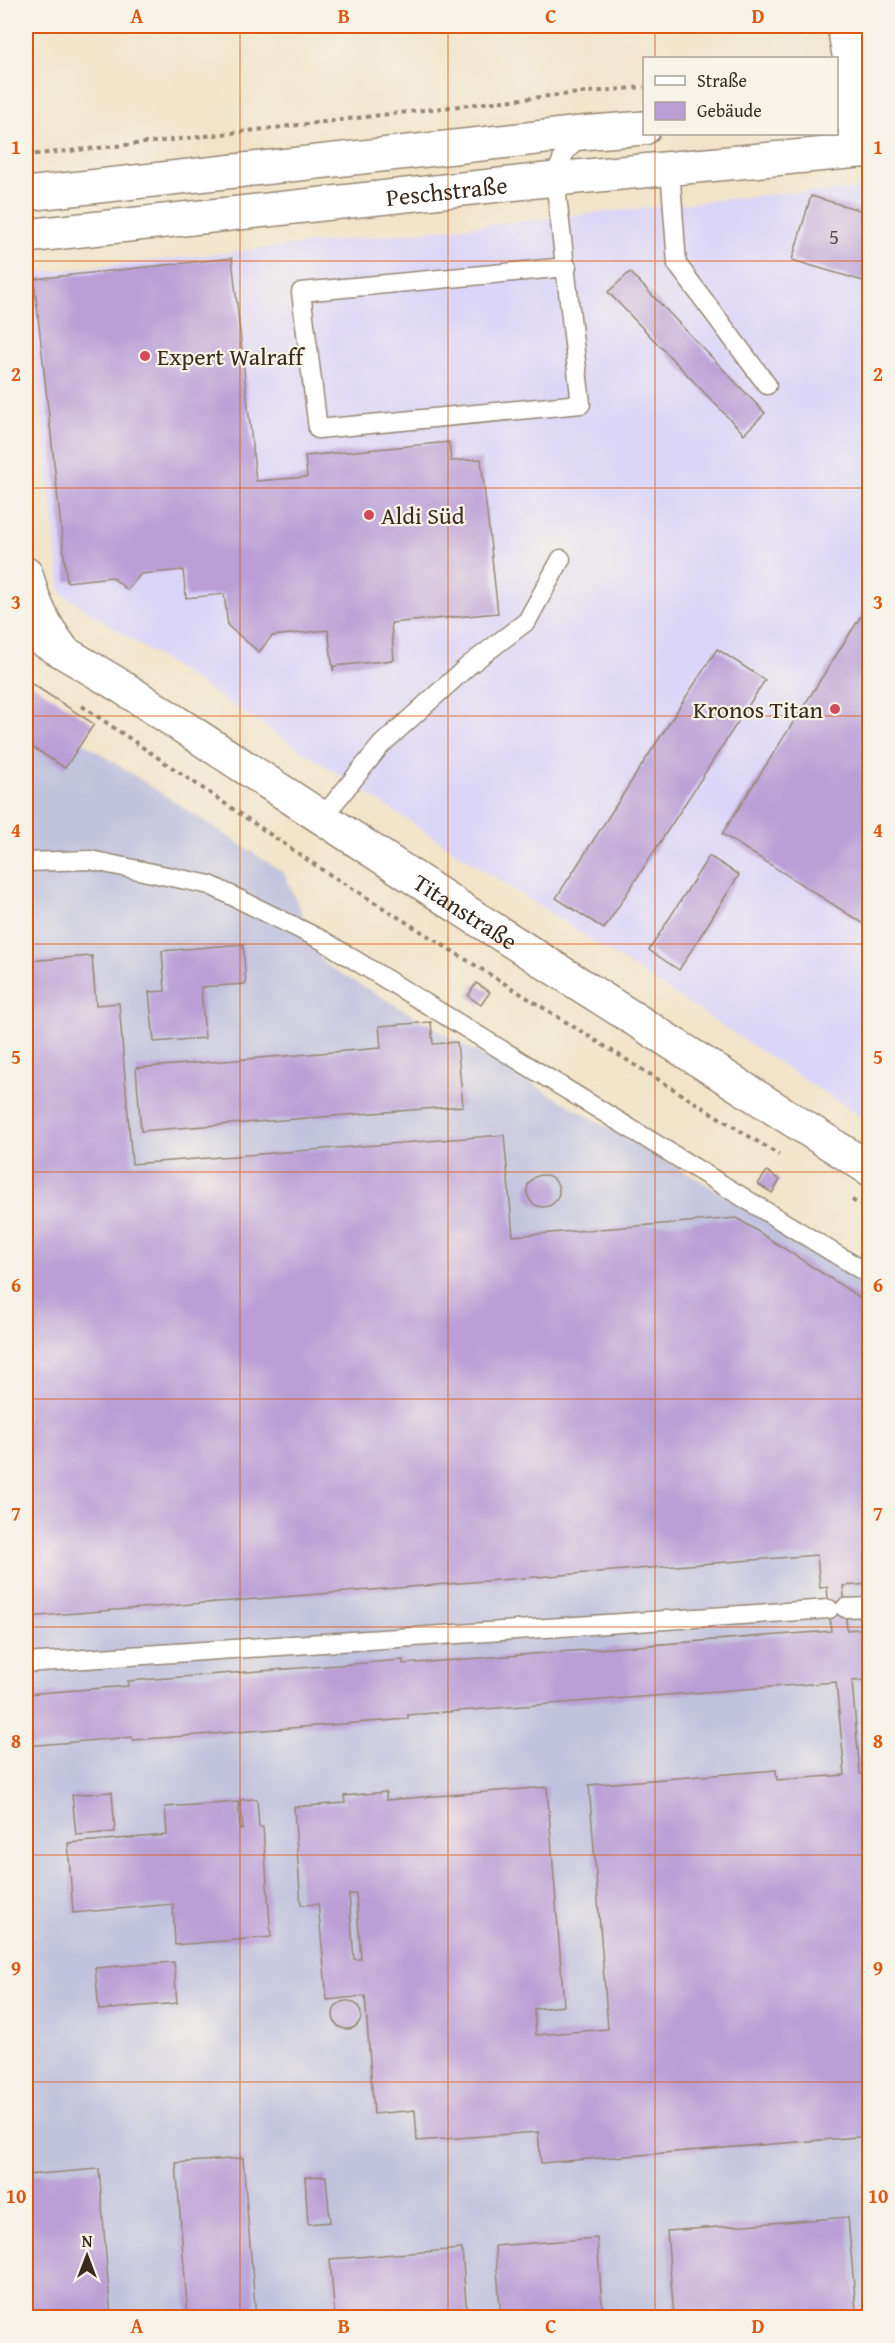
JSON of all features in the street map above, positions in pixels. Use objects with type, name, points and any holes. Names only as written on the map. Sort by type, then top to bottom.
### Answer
[{"type":"main road","points":[[844,26],[853,78],[854,114],[863,150]]},
{"type":"main road","name":"Peschstraße","points":[[26,194],[643,128]]},
{"type":"main road","name":"Peschstraße","points":[[26,236],[555,179],[863,150]]},
{"type":"main road","name":"Titanstraße","points":[[26,574],[34,604],[44,626],[64,652]]},
{"type":"main road","name":"Titanstraße","points":[[26,630],[64,652],[870,1169]]},
{"type":"lane","points":[[567,267],[301,292],[318,429],[580,404],[567,267],[555,179],[564,154],[581,133]]},
{"type":"lane","points":[[670,168],[677,264],[767,385]]},
{"type":"lane","points":[[322,818],[381,745],[468,666],[527,621],[561,558]]},
{"type":"lane","points":[[26,862],[90,860],[210,885],[332,946],[870,1275]]},
{"type":"lane","points":[[26,1663],[870,1607]]},
{"type":"path","points":[[26,155],[209,136],[544,96],[643,87]]},
{"type":"path","points":[[75,701],[321,869],[788,1161]]},
{"type":"path","points":[[849,1199],[870,1211]]},
{"type":"shaded area","points":[[869,189],[869,1122],[61,593],[27,274],[784,193]]},
{"type":"shaded area","points":[[26,705],[284,873],[324,964],[869,1278],[869,2317],[26,2317]]},
{"type":"building","points":[[811,196],[870,213],[870,283],[792,260]]},
{"type":"building","points":[[232,258],[256,481],[307,477],[305,456],[449,442],[451,461],[481,459],[498,613],[391,623],[394,660],[334,666],[333,671],[328,630],[272,636],[259,652],[228,626],[224,594],[186,598],[183,570],[141,574],[127,590],[112,577],[67,582],[34,279]]},
{"type":"building","points":[[630,272],[765,413],[744,434],[608,292]]},
{"type":"building","name":"Kronos Titan","points":[[870,602],[870,928],[722,834]]},
{"type":"building","points":[[717,649],[765,680],[604,929],[556,898]]},
{"type":"building","points":[[26,680],[94,724],[65,768],[26,743]]},
{"type":"building","points":[[709,856],[739,875],[679,970],[649,950]]},
{"type":"building","points":[[243,944],[246,984],[201,987],[205,1038],[154,1042],[149,992],[165,991],[162,951]]},
{"type":"building","points":[[92,956],[96,1005],[119,1003],[132,1164],[504,1135],[513,1236],[737,1218],[870,1304],[870,1584],[843,1586],[847,1630],[870,1628],[870,1680],[852,1681],[860,1774],[870,1773],[870,2136],[541,2163],[538,2132],[417,2141],[415,2110],[374,2114],[365,1996],[327,2000],[318,1904],[301,1905],[294,1807],[345,1803],[344,1796],[386,1792],[386,1800],[547,1787],[564,2006],[534,2009],[536,2035],[608,2029],[589,1785],[776,1770],[777,1780],[845,1775],[836,1682],[408,1715],[408,1719],[26,1746],[26,1694],[128,1686],[128,1681],[403,1660],[403,1664],[831,1631],[827,1587],[820,1588],[817,1555],[26,1617],[26,961]],"holes":[[[349,1894],[356,1894],[361,1959],[354,1959]]]},
{"type":"building","points":[[476,983],[490,992],[481,1005],[468,996]]},
{"type":"building","points":[[431,1022],[433,1044],[457,1042],[463,1106],[141,1131],[136,1068],[381,1048],[379,1026]]},
{"type":"building","points":[[767,1171],[780,1180],[772,1193],[758,1184]]},
{"type":"building","points":[[543,1175],[555,1179],[559,1191],[555,1203],[543,1207],[531,1203],[527,1191],[531,1179]]},
{"type":"building","points":[[112,1792],[115,1832],[76,1835],[72,1795]]},
{"type":"building","points":[[257,1799],[259,1827],[263,1827],[271,1937],[175,1945],[173,1904],[73,1913],[68,1843],[167,1835],[165,1807],[238,1802],[240,1829],[243,1829],[240,1800]]},
{"type":"building","points":[[174,1962],[177,2003],[99,2010],[95,1968]]},
{"type":"building","points":[[347,2001],[357,2005],[361,2015],[357,2025],[347,2029],[337,2025],[333,2015],[337,2005]]},
{"type":"building","points":[[243,2158],[256,2318],[188,2318],[176,2163]]},
{"type":"building","points":[[99,2169],[111,2318],[26,2318],[26,2175]]},
{"type":"building","points":[[326,2176],[330,2222],[308,2224],[305,2177]]},
{"type":"building","points":[[848,2217],[856,2310],[762,2318],[674,2318],[667,2231]]},
{"type":"building","points":[[597,2238],[603,2318],[501,2318],[495,2246]]},
{"type":"building","points":[[462,2249],[467,2318],[335,2318],[330,2259]]},
{"type":"place","name":"Expert Walraff","points":[[145,356]]},
{"type":"place","name":"Aldi Süd","points":[[369,515]]},
{"type":"place","name":"Kronos Titan","points":[[835,709]]}]
